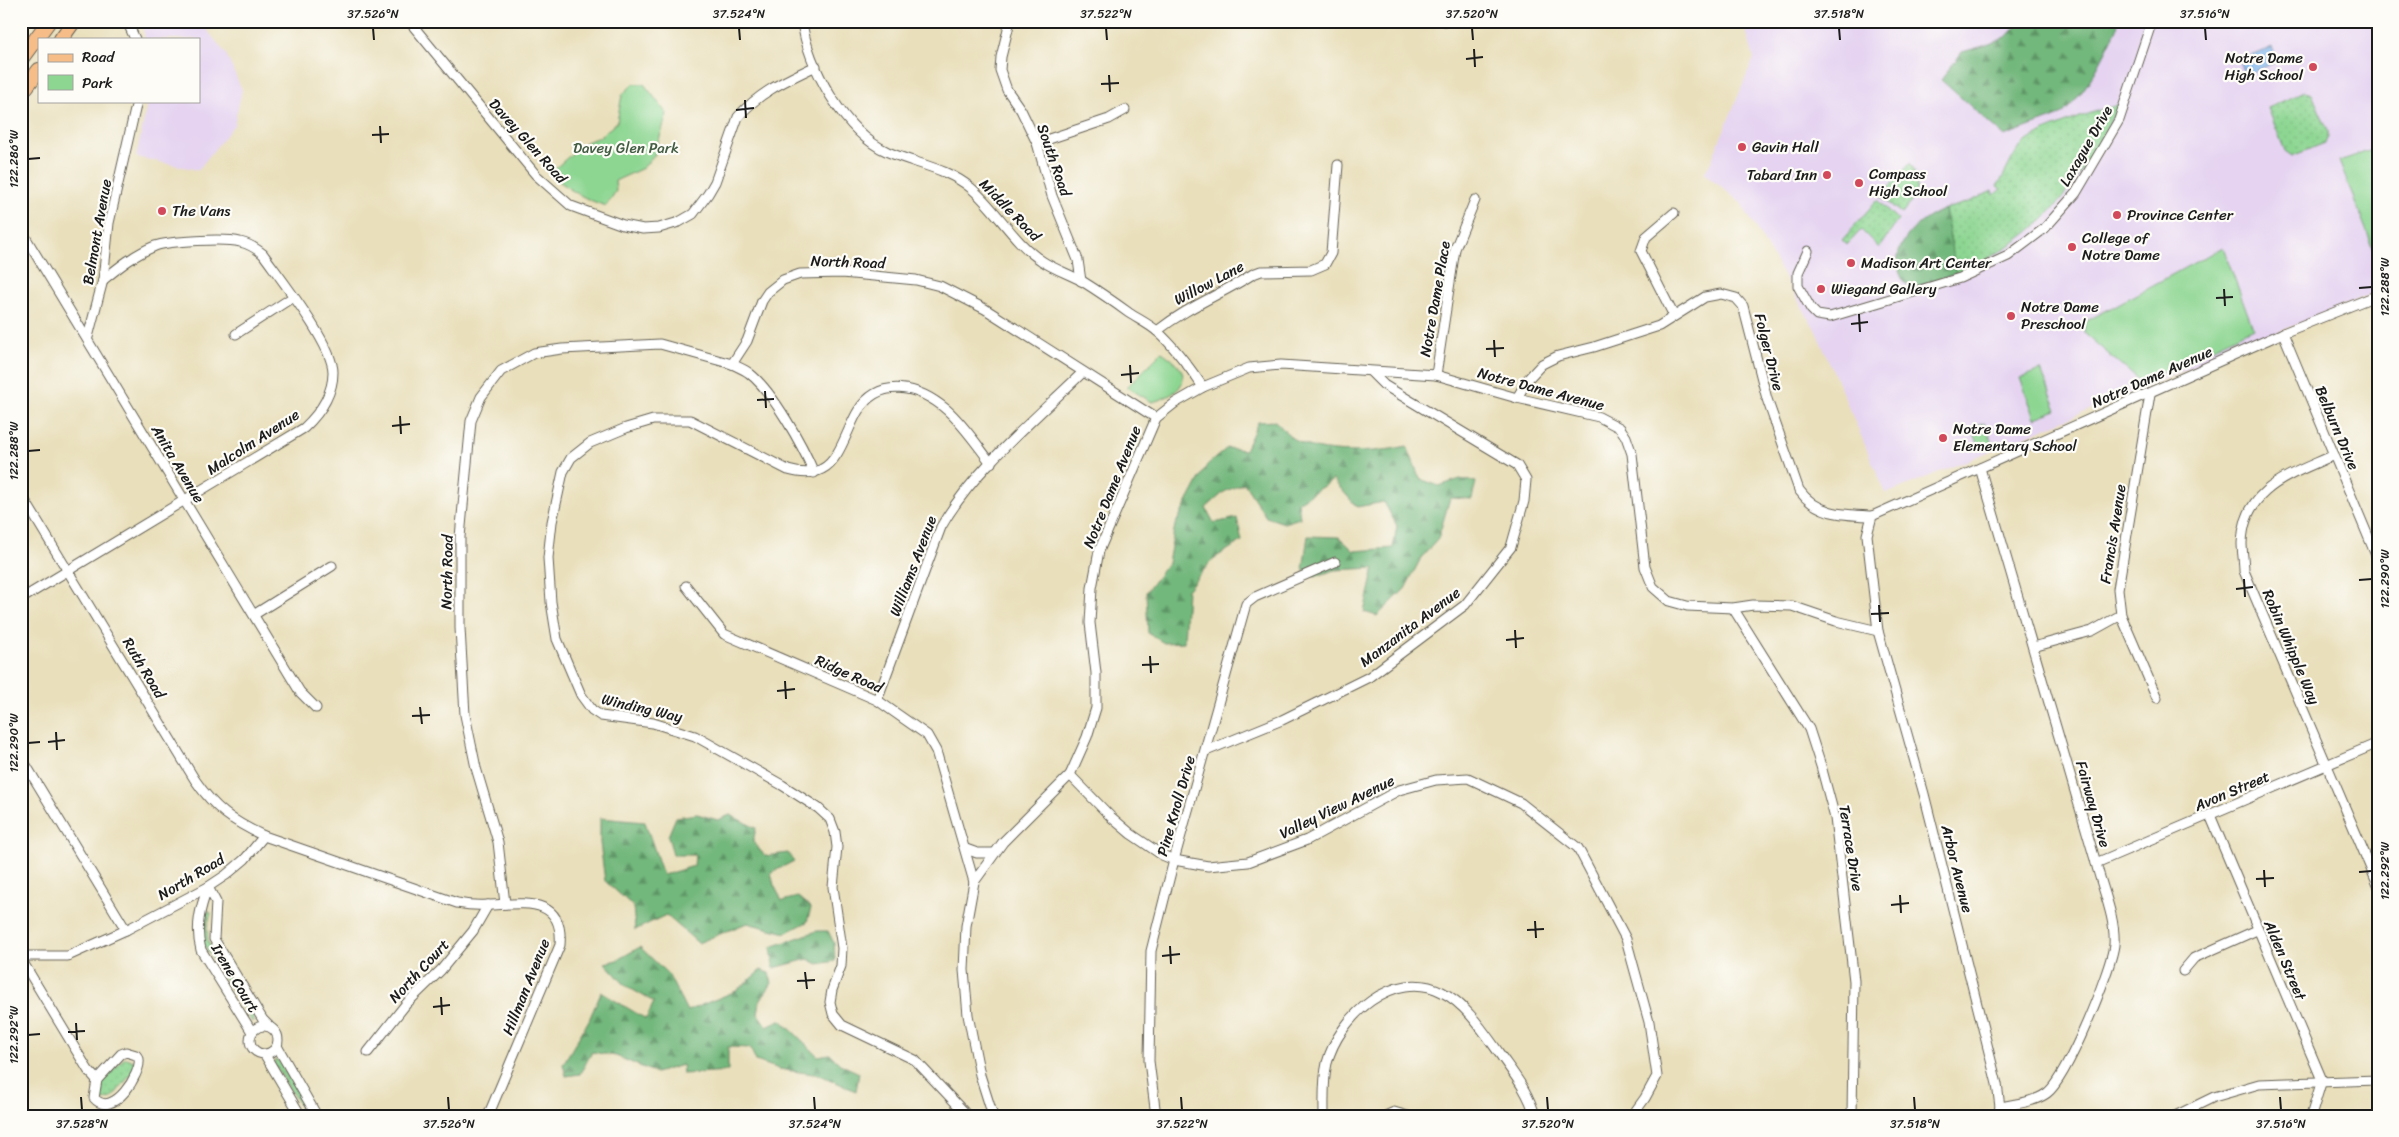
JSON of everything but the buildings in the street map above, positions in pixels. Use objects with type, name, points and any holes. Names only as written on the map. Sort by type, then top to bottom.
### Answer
[{"type":"main road","points":[[21,60],[49,21]]},
{"type":"main road","points":[[62,38],[74,21]]},
{"type":"main road","points":[[21,94],[38,71]]},
{"type":"street","points":[[127,21],[135,38]]},
{"type":"street","name":"Davey Glen Road","points":[[409,21],[536,175],[562,200],[580,210],[623,225],[642,229],[669,225],[693,214],[708,194],[735,124],[747,107],[772,88],[816,66]]},
{"type":"street","name":"Middle Road","points":[[802,21],[803,32],[816,66],[840,112],[868,140],[887,151],[946,172],[971,188],[1034,255],[1081,281],[1157,331],[1203,387]]},
{"type":"street","name":"South Road","points":[[1010,21],[1001,57],[1000,70],[1007,90],[1021,110],[1037,143],[1052,196],[1078,260],[1081,281]]},
{"type":"street","name":"Laxague Drive","points":[[1808,251],[1798,273],[1798,286],[1817,316],[1830,317],[1960,278],[2009,255],[2045,228],[2076,193],[2119,120],[2152,21]]},
{"type":"street","name":"Belmont Avenue","points":[[88,337],[103,280],[109,223],[137,102]]},
{"type":"street","points":[[1037,143],[1109,119],[1125,110]]},
{"type":"street","name":"Willow Lane","points":[[1157,331],[1177,315],[1254,274],[1261,272],[1312,270],[1325,264],[1331,253],[1338,165]]},
{"type":"street","name":"Notre Dame Place","points":[[1436,375],[1455,249],[1475,200]]},
{"type":"street","points":[[1674,213],[1646,236],[1640,251],[1674,316]]},
{"type":"street","name":"Anita Avenue","points":[[21,230],[88,337],[184,502],[255,614],[300,692],[316,708]]},
{"type":"street","name":"Malcolm Avenue","points":[[21,599],[304,428],[319,414],[328,397],[333,371],[328,351],[263,254],[254,247],[238,241],[176,242],[156,246],[124,262],[103,280]]},
{"type":"street","name":"North Road","points":[[505,904],[505,886],[498,842],[476,768],[465,715],[460,628],[460,537],[472,421],[478,405],[501,371],[534,353],[562,349],[660,344],[732,364],[746,341],[762,300],[775,285],[800,274],[842,272],[916,280],[940,286],[984,309],[1156,418]]},
{"type":"street","name":"Folger Drive","points":[[1517,398],[1528,379],[1542,364],[1558,356],[1635,335],[1660,326],[1705,297],[1721,294],[1736,298],[1744,306],[1767,400],[1799,490],[1808,502],[1820,509],[1852,516],[1872,516]]},
{"type":"street","name":"Notre Dame Avenue","points":[[1872,516],[2150,394],[2283,333],[2378,295]]},
{"type":"street","points":[[236,334],[293,297]]},
{"type":"street","name":"Belburn Drive","points":[[2283,333],[2378,560]]},
{"type":"street","points":[[732,364],[750,374],[769,395],[800,442],[814,472],[824,469],[833,458],[858,411],[868,398],[884,388],[904,388],[935,402],[946,410],[969,434],[991,463]]},
{"type":"street","name":"Notre Dame Avenue","points":[[993,1116],[978,1066],[968,1015],[964,970],[966,926],[974,882],[993,854],[1070,775],[1087,737],[1096,708],[1096,673],[1090,623],[1092,588],[1099,551],[1156,418],[1175,403],[1203,387],[1261,365],[1281,364],[1371,372],[1436,375],[1517,398],[1599,417],[1620,428],[1626,437],[1632,454],[1645,567],[1653,587],[1669,601],[1686,606],[1733,608],[1753,605],[1792,606],[1836,621],[1878,631]]},
{"type":"street","name":"Williams Avenue","points":[[877,700],[941,526],[954,504],[991,463],[1083,372]]},
{"type":"street","name":"Manzanita Avenue","points":[[1206,751],[1282,720],[1369,677],[1465,606],[1511,547],[1524,501],[1526,480],[1516,465],[1384,385],[1371,372]]},
{"type":"street","name":"Francis Avenue","points":[[2150,394],[2118,589],[2121,615],[2157,698]]},
{"type":"street","name":"Winding Way","points":[[814,472],[801,473],[788,470],[690,420],[653,420],[626,428],[590,443],[571,458],[563,472],[552,522],[548,558],[551,602],[557,639],[581,695],[592,710],[601,716],[652,723],[695,736],[782,785],[818,808],[830,819],[835,832],[837,847],[833,887],[842,948],[841,966],[832,990],[830,1002],[833,1014],[842,1024],[897,1049],[915,1060],[968,1116]]},
{"type":"street","name":"Robin Whipple Way","points":[[2334,455],[2272,483],[2258,497],[2246,520],[2242,543],[2244,571],[2378,885]]},
{"type":"street","name":"Fairway Drive","points":[[1980,468],[2096,863],[2113,926],[2114,945],[2100,987],[2062,1076],[2048,1092],[1999,1111]]},
{"type":"street","name":"Ruth Road","points":[[21,494],[69,570],[194,780],[210,802],[227,817],[264,836]]},
{"type":"street","points":[[1872,516],[1867,535],[1878,631]]},
{"type":"street","name":"Pine Knoll Drive","points":[[1156,1116],[1149,1061],[1151,951],[1174,860],[1246,604],[1255,597],[1335,562]]},
{"type":"street","points":[[255,614],[332,566]]},
{"type":"street","name":"Ridge Road","points":[[686,586],[724,634],[877,700],[928,735],[936,751],[966,849],[974,882]]},
{"type":"street","name":"Terrace Drive","points":[[1733,608],[1808,728],[1821,766],[1835,818],[1854,981],[1852,1116]]},
{"type":"street","points":[[2033,648],[2092,631],[2121,615]]},
{"type":"street","name":"Arbor Avenue","points":[[1878,631],[1924,794],[1999,1111]]},
{"type":"street","name":"Avon Street","points":[[2096,863],[2378,743]]},
{"type":"street","points":[[21,756],[24,768],[126,930]]},
{"type":"street","name":"Valley View Avenue","points":[[1070,775],[1131,834],[1174,860],[1208,866],[1248,862],[1307,840],[1399,790],[1436,780],[1468,778],[1521,803],[1578,848],[1626,939],[1649,1022],[1657,1076],[1632,1116]]},
{"type":"street","name":"Alden Street","points":[[2210,815],[2322,1080]]},
{"type":"street","points":[[264,836],[457,904],[505,904]]},
{"type":"street","name":"North Road","points":[[21,958],[68,956],[126,930],[208,887],[245,859],[264,836]]},
{"type":"street","points":[[966,849],[977,853],[993,854]]},
{"type":"street","name":"Irene Court","points":[[208,887],[216,902],[214,939],[263,1020],[269,1026]]},
{"type":"street","name":"Irene Court","points":[[208,887],[198,921],[197,936],[200,950],[252,1032]]},
{"type":"street","name":"Hillman Avenue","points":[[488,1116],[560,945],[559,925],[551,911],[524,903],[505,904]]},
{"type":"street","name":"North Court","points":[[368,1052],[406,1004],[441,970],[473,930],[488,905]]},
{"type":"street","points":[[2183,972],[2194,958],[2257,930]]},
{"type":"street","points":[[21,958],[88,1070],[97,1080]]},
{"type":"street","points":[[1324,1116],[1324,1084],[1328,1062],[1335,1044],[1349,1022],[1372,999],[1384,991],[1399,987],[1416,987],[1441,991],[1454,1000],[1481,1028],[1520,1082],[1535,1116]]},
{"type":"street","points":[[277,1046],[270,1054],[265,1055],[255,1052],[252,1048],[250,1037],[252,1032],[260,1026],[269,1026],[276,1032],[277,1046],[317,1116]]},
{"type":"street","points":[[130,1053],[139,1059],[138,1071],[118,1098],[110,1105],[99,1103],[94,1098],[97,1080],[121,1054],[130,1053]]},
{"type":"street","points":[[265,1055],[301,1116]]},
{"type":"street","points":[[2175,1116],[2214,1097],[2259,1084],[2322,1080],[2378,1080]]},
{"type":"street","points":[[2311,1116],[2322,1080]]},
{"type":"street","points":[[1385,1116],[1394,1112],[1408,1116]]},
{"type":"shaded area","points":[[148,21],[200,21],[226,54],[242,90],[234,125],[198,170],[136,157],[148,102],[200,102],[200,38],[145,38],[143,29]]},
{"type":"shaded area","name":"College of Notre Dame","points":[[1743,21],[2378,21],[2378,291],[1886,494],[1815,329],[1741,203],[1704,173],[1710,164],[1754,58]]},
{"type":"green space","points":[[2021,21],[2118,21],[2117,29],[2099,64],[2071,106],[2061,115],[2004,136],[1941,80],[1962,52],[2006,37]]},
{"type":"green space","name":"Davey Glen Park","points":[[633,84],[644,84],[667,114],[654,156],[643,168],[615,181],[616,191],[606,206],[576,193],[550,173],[584,143],[601,136],[617,122],[622,95]]},
{"type":"green space","points":[[2305,91],[2312,94],[2328,131],[2328,137],[2325,143],[2292,156],[2285,151],[2268,108]]},
{"type":"green space","points":[[2117,104],[2118,107],[2086,163],[2054,207],[2035,226],[2013,243],[1987,259],[1956,273],[1945,209],[1969,202],[1992,191],[1994,195],[2001,189],[1997,186],[2014,155],[2029,140],[2067,122]]},
{"type":"green space","points":[[2378,148],[2378,260],[2339,161]]},
{"type":"green space","points":[[1910,163],[1917,184],[1911,202],[1902,214],[1881,197]]},
{"type":"green space","points":[[1877,200],[1898,220],[1879,248],[1861,230],[1847,245],[1842,240]]},
{"type":"green space","points":[[1945,209],[1956,273],[1912,288],[1904,282],[1898,262],[1903,242],[1917,226]]},
{"type":"green space","points":[[2223,247],[2253,328],[2141,382],[2084,333],[2085,322]]},
{"type":"green space","points":[[1162,352],[1179,366],[1182,372],[1182,383],[1169,396],[1152,402],[1127,387]]},
{"type":"green space","points":[[2041,370],[2057,410],[2035,418],[2020,378]]},
{"type":"green space","points":[[1275,421],[1292,438],[1303,444],[1332,451],[1364,452],[1407,446],[1420,479],[1439,486],[1460,479],[1476,482],[1472,499],[1450,498],[1438,539],[1421,558],[1405,589],[1377,616],[1364,612],[1374,568],[1334,570],[1315,577],[1303,569],[1308,536],[1339,537],[1354,551],[1393,548],[1397,526],[1384,502],[1357,507],[1333,480],[1298,502],[1300,518],[1284,523],[1266,517],[1244,483],[1224,492],[1206,508],[1214,523],[1237,518],[1242,541],[1213,559],[1187,590],[1184,642],[1164,643],[1148,633],[1146,592],[1168,563],[1175,525],[1207,465],[1227,448],[1245,450],[1258,422]]},
{"type":"green space","points":[[1984,423],[1993,443],[1980,448],[1972,429]]},
{"type":"green space","points":[[697,814],[718,820],[730,815],[756,828],[753,842],[765,856],[788,853],[794,861],[771,873],[774,885],[782,901],[798,897],[811,908],[807,922],[786,933],[747,923],[698,943],[666,915],[635,930],[633,906],[605,881],[600,843],[600,818],[645,822],[663,875],[694,866],[695,855],[673,855],[668,836],[676,817]]},
{"type":"green space","points":[[209,911],[211,913],[207,926],[208,942],[254,1019],[252,1022],[202,942],[202,926],[206,912]]},
{"type":"green space","points":[[817,931],[828,931],[834,943],[835,961],[818,964],[808,959],[774,968],[771,947]]},
{"type":"green space","points":[[640,947],[668,974],[687,1011],[736,991],[761,970],[769,973],[772,983],[760,1001],[758,1014],[767,1027],[781,1020],[818,1056],[830,1054],[840,1064],[859,1073],[856,1091],[820,1075],[779,1069],[756,1061],[750,1048],[728,1047],[728,1071],[683,1074],[682,1065],[656,1073],[616,1056],[592,1052],[580,1074],[566,1076],[563,1064],[589,1020],[601,992],[646,1019],[654,1002],[626,986],[605,963],[617,960]]},
{"type":"green space","points":[[127,1058],[134,1061],[135,1069],[112,1098],[104,1100],[98,1096],[99,1087],[122,1060]]},
{"type":"green space","points":[[276,1059],[312,1116],[306,1116],[274,1063]]},
{"type":"water","points":[[2272,47],[2278,61],[2245,76],[2239,61]]},
{"type":"place","name":"Notre Dame High School","points":[[2313,67]]},
{"type":"place","name":"Gavin Hall","points":[[1742,147]]},
{"type":"place","name":"Tabard Inn","points":[[1827,175]]},
{"type":"place","name":"Compass High School","points":[[1859,183]]},
{"type":"place","name":"The Vans","points":[[162,211]]},
{"type":"place","name":"Province Center","points":[[2117,215]]},
{"type":"place","name":"College of Notre Dame","points":[[2072,247]]},
{"type":"place","name":"Madison Art Center","points":[[1851,263]]},
{"type":"place","name":"Wiegand Gallery","points":[[1821,289]]},
{"type":"place","name":"Notre Dame Preschool","points":[[2011,316]]},
{"type":"place","name":"Notre Dame Elementary School","points":[[1943,438]]}]
